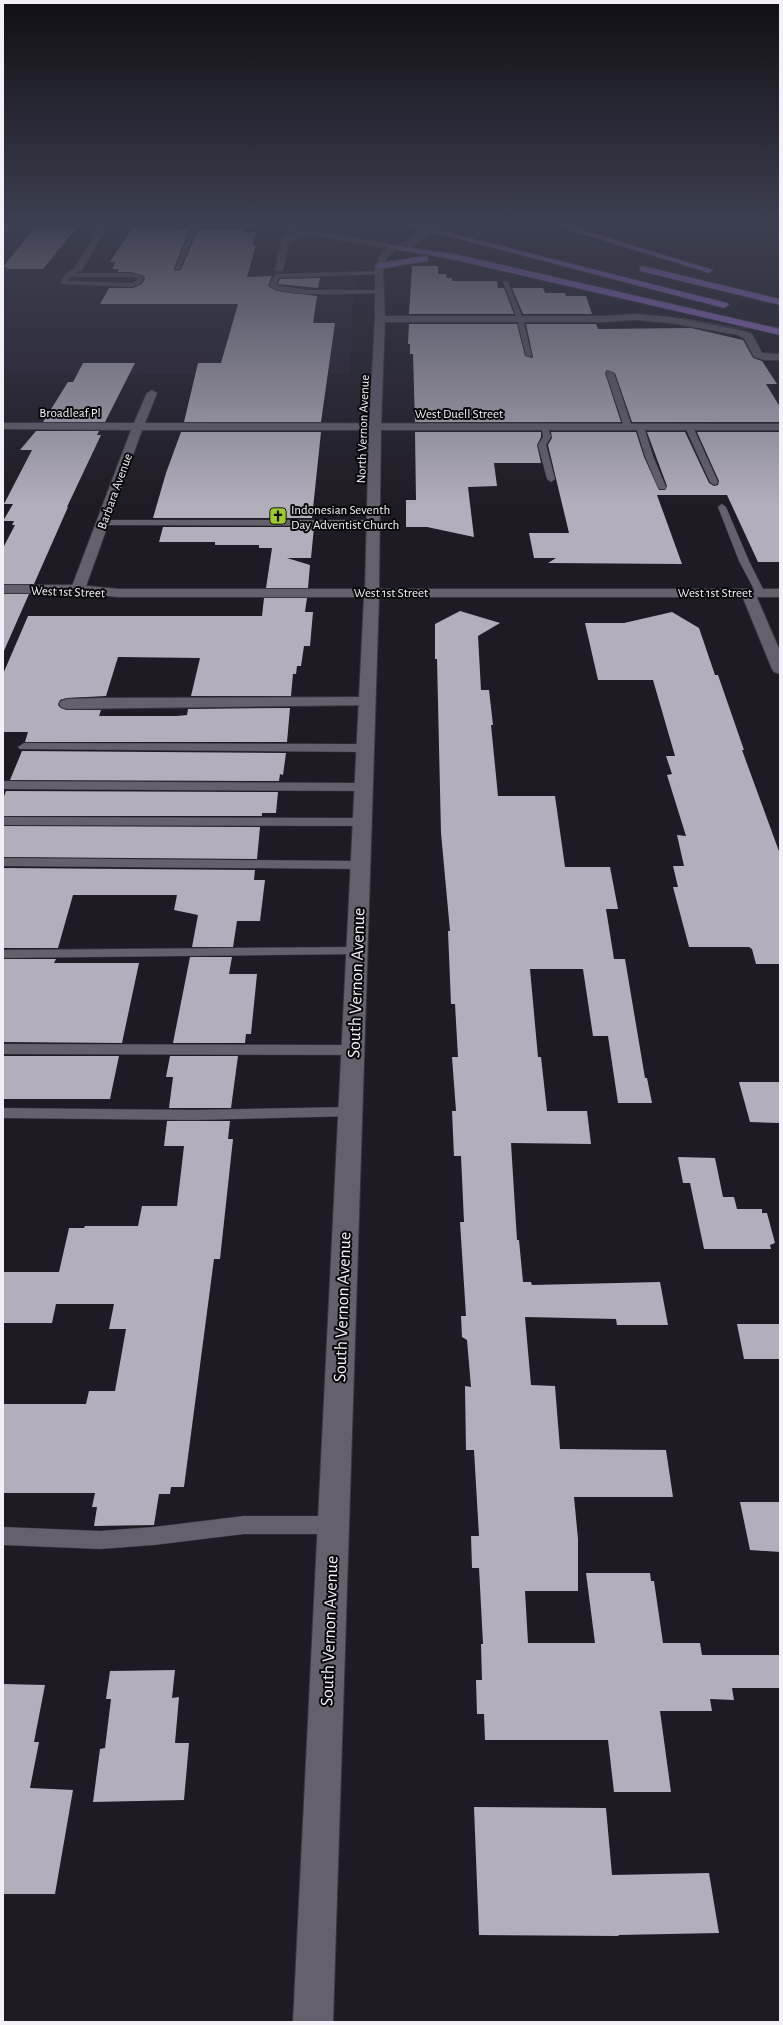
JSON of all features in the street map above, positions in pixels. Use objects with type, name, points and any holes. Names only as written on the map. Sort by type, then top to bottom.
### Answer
[{"type":"highway","points":[[716,318],[780,332]]},
{"type":"street","points":[[380,319],[607,318]]},
{"type":"street","points":[[642,318],[670,320],[741,332],[748,336],[758,355],[764,357],[780,357]]},
{"type":"street","name":"North Vernon Avenue","points":[[372,592],[375,426],[380,319]]},
{"type":"street","name":"Barbara Avenue","points":[[78,589],[138,426],[152,393]]},
{"type":"street","name":"Broadleaf Pl","points":[[3,426],[138,426]]},
{"type":"street","name":"West Duell Street","points":[[138,426],[780,427]]},
{"type":"street","name":"West 1st Street","points":[[3,589],[78,589],[118,593],[780,593]]},
{"type":"street","name":"South Vernon Avenue","points":[[313,2022],[372,592]]},
{"type":"street","points":[[754,593],[780,669]]},
{"type":"street","points":[[67,704],[367,702]]},
{"type":"lane","points":[[520,319],[530,356]]},
{"type":"lane","points":[[610,373],[662,487]]},
{"type":"lane","points":[[544,427],[547,437],[543,441],[542,445],[551,479]]},
{"type":"lane","points":[[689,427],[714,482]]},
{"type":"lane","points":[[722,507],[744,562],[754,593]]},
{"type":"lane","points":[[102,523],[373,523]]},
{"type":"lane","points":[[24,746],[365,748]]},
{"type":"lane","points":[[3,785],[364,787]]},
{"type":"lane","points":[[3,822],[362,822]]},
{"type":"lane","points":[[3,862],[360,865]]},
{"type":"lane","points":[[3,954],[357,952]]},
{"type":"lane","points":[[3,1049],[353,1050]]},
{"type":"lane","points":[[3,1113],[194,1115],[350,1112]]},
{"type":"lane","points":[[3,1536],[100,1540],[154,1536],[244,1525],[334,1525]]},
{"type":"path","points":[[681,318],[736,328],[780,328]]},
{"type":"shaded area","points":[[3,318],[353,318],[350,374],[3,375]]},
{"type":"building","points":[[234,318],[314,318],[313,323],[335,323],[321,422],[184,422],[198,363],[221,363]]},
{"type":"building","points":[[409,324],[517,324],[525,356],[532,358],[526,324],[596,324],[598,329],[691,328],[743,340],[753,358],[762,361],[777,384],[766,384],[780,407],[780,422],[632,422],[615,373],[607,370],[605,373],[621,422],[415,422],[413,354],[410,354],[410,344],[408,344]]},
{"type":"building","points":[[83,363],[135,363],[105,422],[43,422],[68,382],[73,382]]},
{"type":"building","points":[[36,431],[99,431],[97,435],[101,435],[67,507],[34,584],[3,584],[3,548],[15,525],[12,525],[14,521],[3,521],[13,504],[4,504],[32,450],[20,450]]},
{"type":"building","points":[[181,432],[321,432],[312,518],[153,518],[166,473]]},
{"type":"building","points":[[415,432],[541,432],[541,437],[537,445],[541,463],[494,463],[497,486],[468,487],[474,537],[427,527],[406,527],[406,500],[416,500]]},
{"type":"building","points":[[551,432],[636,432],[644,457],[659,490],[665,490],[667,486],[647,432],[685,432],[709,483],[714,486],[718,485],[719,481],[697,432],[780,432],[780,562],[758,562],[727,495],[657,495],[682,564],[548,563],[556,558],[534,558],[529,533],[569,533],[548,445],[552,438]]},
{"type":"building","points":[[163,527],[314,527],[311,558],[287,558],[310,565],[308,588],[266,588],[272,548],[259,548],[259,545],[215,545],[215,542],[159,542]]},
{"type":"building","points":[[3,594],[29,594],[3,653]]},
{"type":"building","points":[[264,598],[307,598],[305,612],[313,612],[310,646],[304,646],[301,666],[297,666],[296,674],[293,674],[291,696],[191,696],[200,658],[118,657],[106,696],[67,698],[60,700],[58,705],[67,710],[101,710],[99,716],[177,716],[187,715],[188,709],[290,708],[287,742],[25,742],[28,732],[3,732],[3,674],[28,616],[262,616]]},
{"type":"building","points":[[460,611],[500,623],[478,636],[481,690],[489,690],[498,796],[555,796],[565,867],[610,867],[618,909],[606,909],[614,959],[625,959],[645,1078],[647,1078],[652,1103],[618,1103],[608,1036],[593,1036],[583,969],[530,969],[538,1057],[541,1057],[547,1111],[587,1111],[591,1144],[511,1143],[517,1240],[519,1240],[523,1282],[531,1282],[532,1285],[660,1282],[668,1325],[617,1325],[616,1319],[525,1317],[531,1385],[555,1386],[560,1449],[666,1450],[673,1497],[574,1497],[578,1539],[578,1591],[525,1591],[528,1643],[595,1643],[586,1573],[650,1573],[651,1581],[654,1581],[663,1643],[700,1643],[702,1655],[780,1655],[780,1688],[732,1688],[734,1700],[710,1699],[712,1711],[660,1711],[671,1792],[614,1792],[608,1740],[485,1740],[484,1714],[477,1714],[476,1680],[482,1680],[481,1644],[483,1644],[479,1568],[472,1568],[471,1536],[479,1536],[474,1450],[466,1450],[465,1386],[471,1387],[467,1340],[462,1337],[461,1316],[466,1316],[460,1222],[464,1222],[461,1156],[454,1156],[452,1111],[456,1111],[452,1057],[458,1057],[455,1004],[451,1004],[448,931],[450,931],[441,833],[437,659],[435,659],[435,624]]},
{"type":"building","points":[[672,612],[699,628],[715,675],[718,675],[744,750],[742,750],[780,854],[780,964],[756,964],[752,949],[749,947],[689,947],[673,887],[678,887],[673,866],[684,866],[677,835],[686,836],[667,775],[672,774],[666,756],[675,756],[653,680],[598,680],[585,623],[624,623]]},
{"type":"building","points":[[22,751],[286,753],[283,775],[280,774],[279,781],[10,780]]},
{"type":"building","points":[[6,791],[278,792],[276,813],[262,813],[262,816],[3,816],[3,799]]},
{"type":"building","points":[[3,826],[260,827],[257,859],[3,857]]},
{"type":"building","points":[[3,868],[255,870],[254,880],[265,880],[260,921],[237,921],[233,947],[192,947],[198,915],[174,910],[177,895],[73,895],[58,948],[3,948]]},
{"type":"building","points":[[190,957],[232,957],[229,974],[257,974],[251,1034],[246,1034],[245,1043],[173,1043]]},
{"type":"building","points":[[3,959],[56,959],[54,963],[139,963],[122,1043],[3,1042]]},
{"type":"building","points":[[3,1056],[119,1056],[110,1099],[3,1099]]},
{"type":"building","points":[[170,1056],[238,1056],[231,1108],[169,1108],[173,1077],[166,1077]]},
{"type":"building","points":[[739,1082],[780,1082],[780,1123],[750,1122]]},
{"type":"building","points":[[167,1121],[230,1121],[228,1139],[233,1139],[220,1259],[214,1259],[184,1487],[171,1487],[170,1494],[159,1494],[154,1525],[94,1526],[97,1507],[92,1507],[95,1493],[3,1493],[3,1404],[86,1404],[89,1391],[115,1391],[126,1329],[109,1329],[114,1304],[56,1304],[52,1323],[3,1323],[3,1272],[59,1272],[69,1228],[84,1228],[85,1226],[138,1226],[142,1206],[177,1206],[184,1146],[164,1146]]},
{"type":"building","points":[[678,1157],[715,1158],[723,1197],[734,1197],[737,1209],[762,1209],[762,1213],[767,1213],[775,1243],[770,1245],[771,1249],[704,1249],[690,1183],[683,1183]]},
{"type":"building","points":[[737,1324],[780,1324],[780,1359],[744,1359]]},
{"type":"building","points":[[740,1502],[780,1502],[780,1552],[750,1550]]},
{"type":"building","points":[[175,1670],[172,1698],[179,1697],[175,1743],[189,1743],[184,1800],[93,1802],[100,1749],[105,1748],[111,1699],[106,1699],[110,1671]]},
{"type":"building","points":[[3,1684],[45,1685],[34,1742],[39,1742],[30,1788],[73,1790],[55,1894],[3,1894]]},
{"type":"building","points":[[474,1807],[606,1808],[612,1875],[709,1873],[719,1933],[618,1935],[619,1936],[479,1935]]},
{"type":"place","name":"Indonesian Seventh Day Adventist Church","points":[[278,516]]}]
